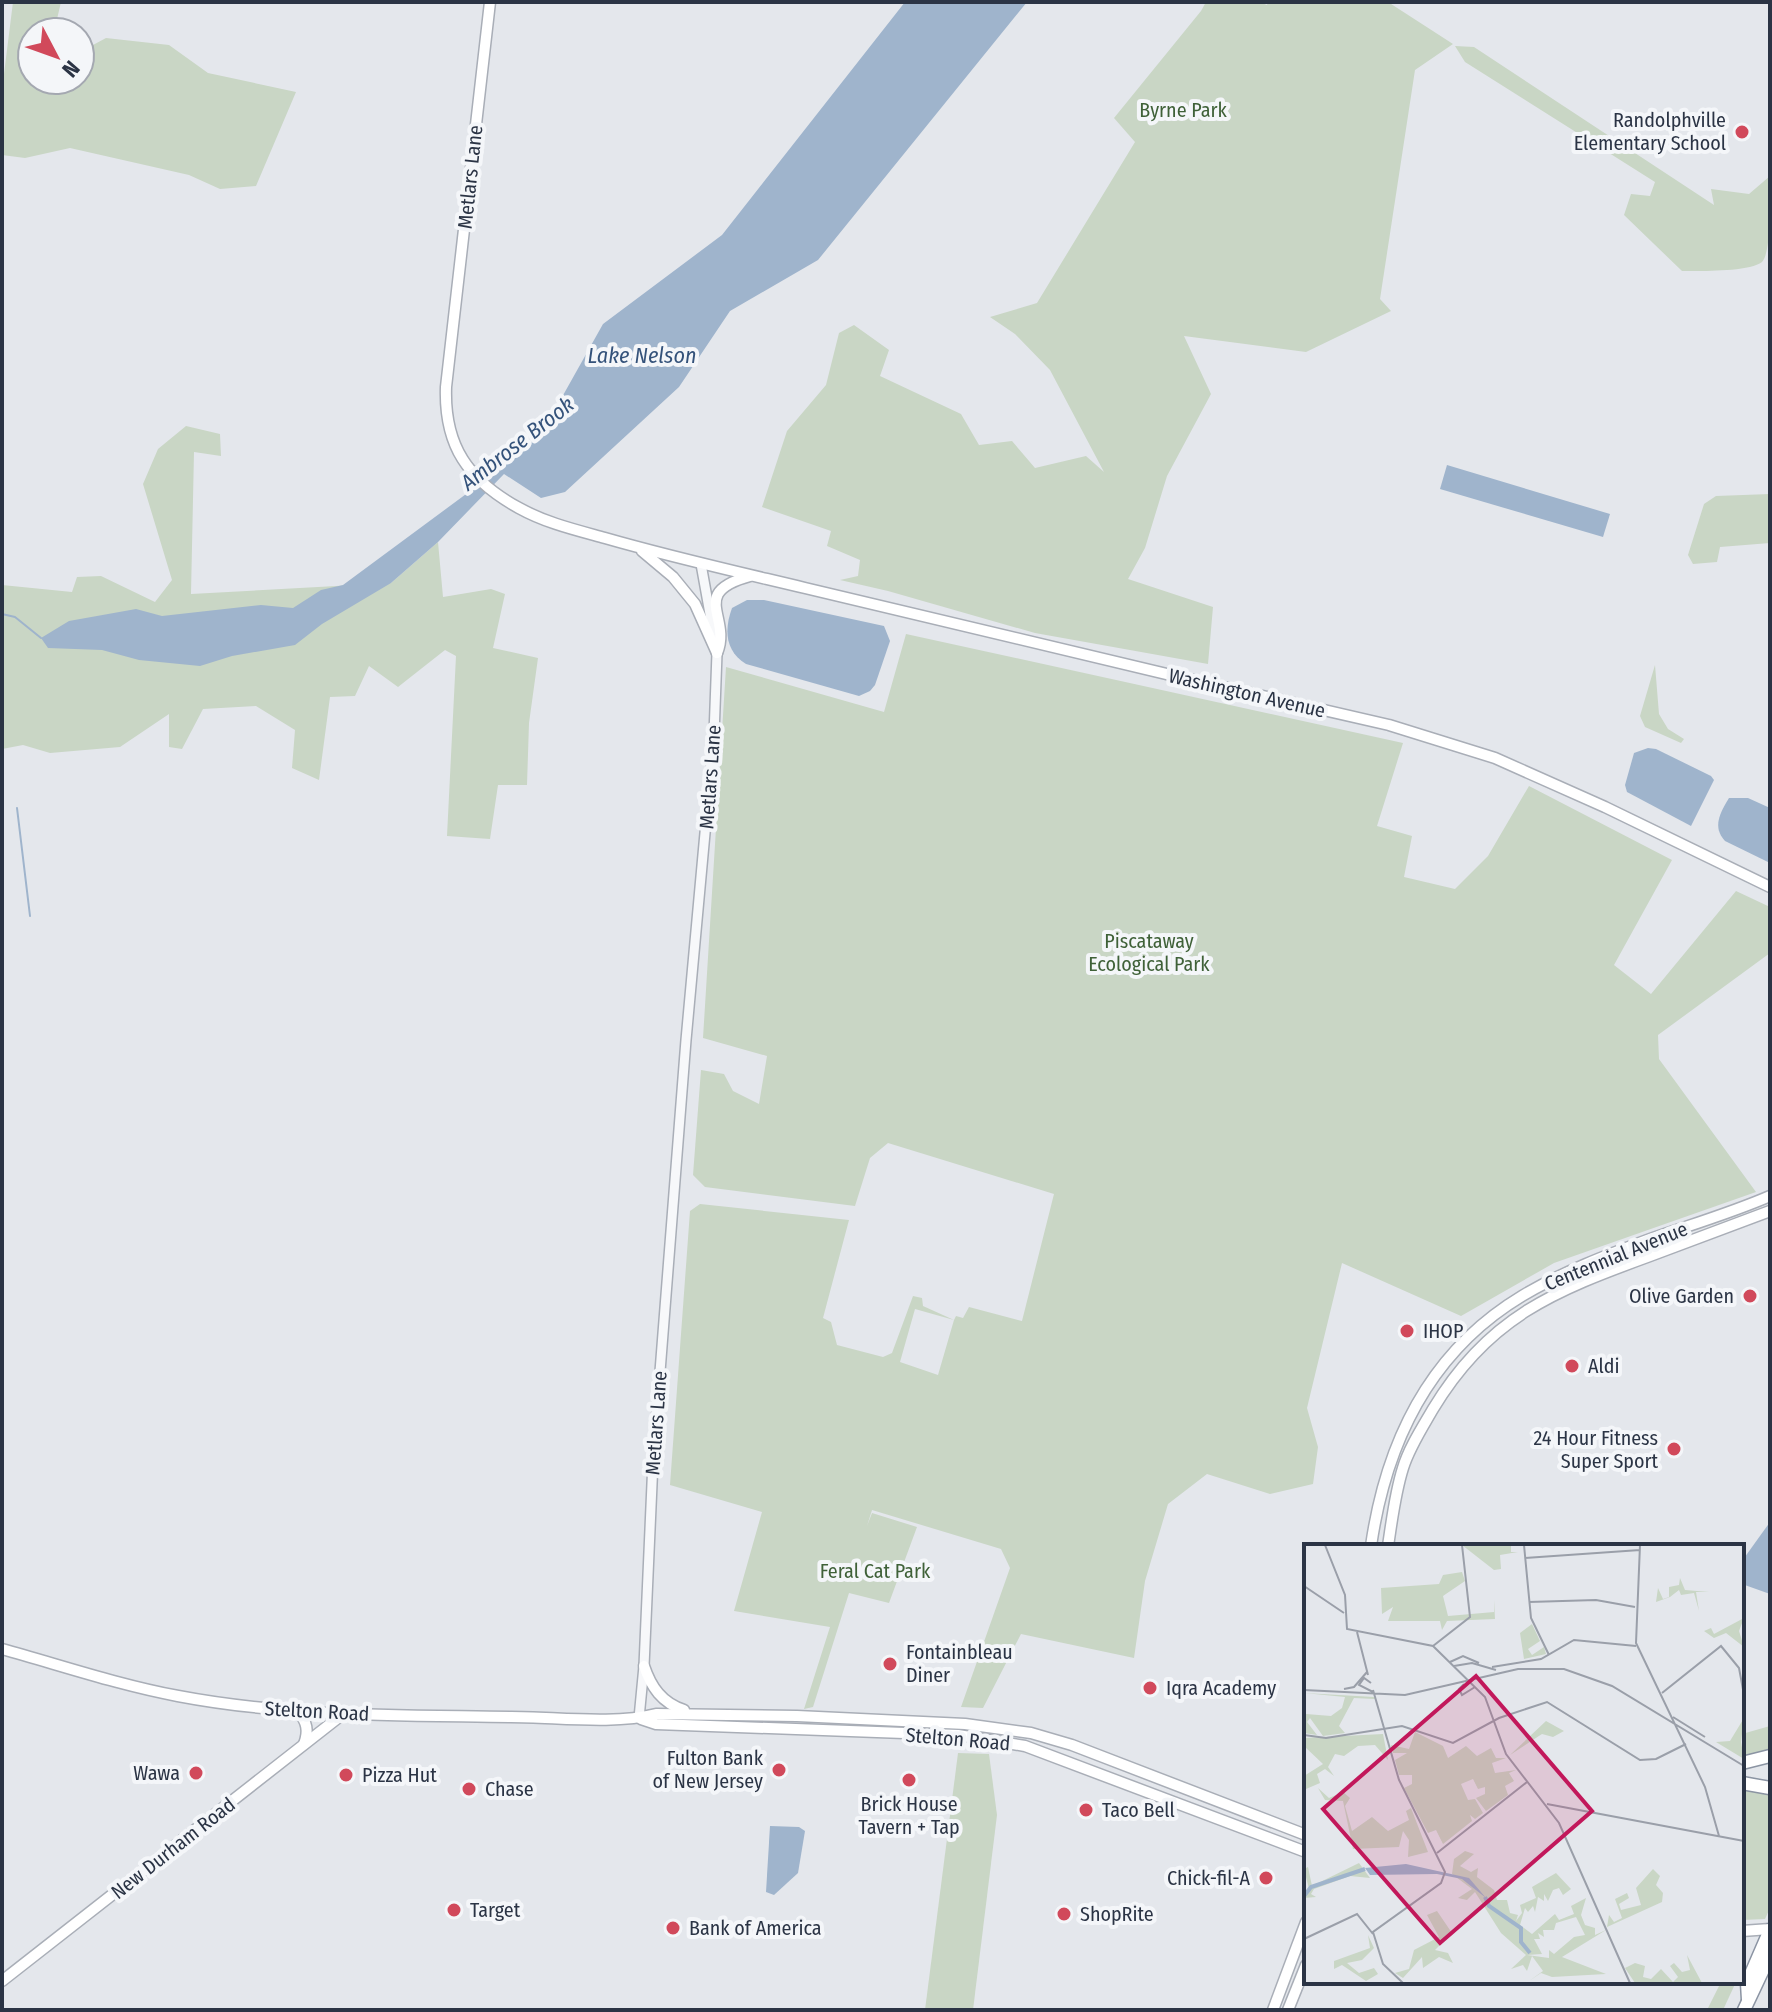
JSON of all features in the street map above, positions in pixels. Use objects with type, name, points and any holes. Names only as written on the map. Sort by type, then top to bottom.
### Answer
[{"type":"highway","points":[[1744,1762],[1770,1756]]},
{"type":"highway","points":[[1744,1783],[1770,1788]]},
{"type":"highway","points":[[1746,2005],[1747,1983],[1770,1930]]},
{"type":"highway","points":[[1746,2005],[1770,1955]]},
{"type":"main road","name":"Metlars Lane","points":[[490,2],[446,405],[453,445],[477,477],[520,509],[539,518],[701,564]]},
{"type":"main road","points":[[637,547],[684,589],[695,604],[717,653]]},
{"type":"main road","name":"Washington Avenue","points":[[701,564],[1389,725],[1495,758],[1770,887]]},
{"type":"main road","points":[[717,653],[720,645],[715,603],[719,592],[736,580],[752,576]]},
{"type":"main road","name":"Centennial Avenue","points":[[1371,1544],[1376,1509],[1401,1431],[1442,1367],[1488,1320],[1523,1295],[1573,1270],[1770,1196]]},
{"type":"main road","name":"Centennial Avenue","points":[[1388,1544],[1403,1467],[1419,1432],[1443,1392],[1487,1341],[1542,1300],[1576,1283],[1770,1211]]},
{"type":"main road","name":"Stelton Road","points":[[2,1649],[178,1696],[298,1711],[639,1718],[656,1714],[693,1713],[965,1724],[1031,1733],[1072,1745],[1304,1834]]},
{"type":"main road","points":[[644,1666],[648,1680],[659,1695],[675,1707],[693,1713]]},
{"type":"main road","points":[[298,1711],[306,1723],[304,1744]]},
{"type":"main road","name":"New Durham Road","points":[[2,1981],[343,1714]]},
{"type":"main road","name":"Stelton Road","points":[[639,1718],[656,1724],[958,1735],[1014,1743],[1046,1752],[1304,1851]]},
{"type":"main road","points":[[1273,2010],[1304,1927]]},
{"type":"main road","points":[[1745,1931],[1770,1930]]},
{"type":"main road","points":[[1288,2010],[1304,1970]]},
{"type":"street","name":"Metlars Lane","points":[[639,1718],[653,1461],[714,735],[717,653],[701,564]]},
{"type":"green space","points":[[13,2],[61,2],[58,16],[16,16],[16,96],[96,96],[96,43],[106,38],[169,45],[208,73],[296,92],[256,186],[220,189],[189,175],[70,148],[25,158],[2,155],[2,90]]},
{"type":"green space","name":"Byrne Park","points":[[1206,2],[1259,2],[1267,5],[1268,2],[1388,2],[1453,44],[1415,70],[1380,299],[1391,311],[1306,352],[1184,336],[1211,394],[1167,476],[1145,548],[1128,579],[1213,607],[1208,664],[1035,633],[840,580],[858,576],[860,560],[827,546],[831,531],[762,507],[787,431],[826,385],[839,333],[854,325],[889,350],[880,376],[961,414],[979,445],[1012,441],[1035,468],[1086,456],[1104,472],[1050,370],[1015,334],[990,317],[1037,303],[1135,142],[1114,118]]},
{"type":"green space","points":[[1455,46],[1474,47],[1714,205],[1711,189],[1749,194],[1770,176],[1769,235],[1762,262],[1736,269],[1682,271],[1624,215],[1631,194],[1650,196],[1655,182],[1465,62]]},
{"type":"green space","points":[[186,426],[220,434],[221,456],[194,452],[191,594],[391,583],[438,542],[443,597],[491,589],[505,594],[493,648],[538,658],[529,723],[527,785],[498,785],[490,839],[447,836],[456,656],[445,650],[398,687],[369,666],[355,696],[330,697],[319,780],[292,768],[295,730],[256,706],[203,709],[182,749],[169,747],[169,714],[120,747],[50,753],[23,745],[2,749],[2,585],[72,592],[77,577],[101,576],[155,602],[172,580],[143,484],[158,449]]},
{"type":"green space","points":[[1770,494],[1770,543],[1720,547],[1717,562],[1693,564],[1688,555],[1704,504],[1716,496]]},
{"type":"green space","points":[[906,634],[1403,743],[1377,826],[1412,836],[1404,877],[1455,889],[1488,856],[1529,786],[1672,860],[1614,965],[1651,994],[1736,891],[1770,907],[1770,953],[1658,1035],[1659,1059],[1756,1192],[1554,1263],[1461,1316],[1342,1263],[1307,1408],[1318,1447],[1313,1484],[1270,1494],[1207,1474],[1168,1504],[1145,1581],[1134,1658],[1021,1634],[983,1708],[961,1707],[1010,1568],[1001,1549],[872,1510],[867,1526],[872,1513],[917,1527],[889,1603],[849,1593],[813,1707],[804,1709],[830,1627],[734,1611],[762,1512],[670,1485],[690,1211],[700,1204],[849,1220],[823,1318],[831,1322],[837,1345],[883,1357],[892,1353],[913,1296],[922,1298],[923,1306],[954,1320],[956,1316],[963,1318],[969,1307],[1022,1321],[1054,1194],[888,1143],[870,1158],[855,1206],[705,1187],[693,1175],[701,1070],[724,1074],[733,1091],[759,1104],[767,1056],[703,1038],[726,667],[884,712]],"holes":[[[915,1309],[954,1320],[938,1375],[900,1362]]]},
{"type":"green space","points":[[1655,665],[1659,714],[1668,729],[1684,739],[1681,743],[1645,727],[1640,716]]},
{"type":"green space","points":[[1770,1726],[1770,1749],[1744,1757],[1744,1733]]},
{"type":"green space","points":[[958,1753],[989,1754],[997,1815],[973,2010],[925,2010]]},
{"type":"green space","points":[[1751,1788],[1770,1795],[1770,1908],[1765,1919],[1744,1920],[1744,1790]]},
{"type":"green space","points":[[1720,1984],[1735,1984],[1723,2010],[1707,2010]]},
{"type":"water","name":"Lake Nelson","points":[[905,2],[1027,2],[818,260],[730,311],[679,387],[565,492],[541,498],[504,474],[438,542],[391,583],[322,624],[295,645],[232,656],[200,666],[139,660],[102,650],[48,648],[41,638],[69,621],[136,609],[162,616],[261,605],[293,608],[321,590],[343,585],[504,466],[543,431],[603,324],[722,235]]},
{"type":"water","points":[[1447,465],[1610,514],[1603,537],[1440,489]]},
{"type":"water","points":[[747,600],[764,600],[884,626],[890,641],[875,685],[859,696],[746,664],[734,653],[727,632],[732,608]]},
{"type":"water","points":[[1648,748],[1656,749],[1714,780],[1691,826],[1627,792],[1625,785],[1634,753]]},
{"type":"water","points":[[1729,798],[1748,798],[1770,808],[1770,863],[1725,841],[1721,836],[1719,820]]},
{"type":"water","points":[[1770,1522],[1770,1594],[1744,1585],[1744,1558]]},
{"type":"water","points":[[770,1826],[799,1827],[805,1831],[798,1873],[774,1895],[766,1892]]},
{"type":"waterway","name":"Ambrose Brook","points":[[2,614],[15,617],[41,638]]},
{"type":"waterway","points":[[17,808],[30,916]]},
{"type":"place","name":"Randolphville Elementary School","points":[[1742,132]]},
{"type":"place","name":"Olive Garden","points":[[1750,1296]]},
{"type":"place","name":"IHOP","points":[[1407,1331]]},
{"type":"place","name":"Aldi","points":[[1572,1366]]},
{"type":"place","name":"24 Hour Fitness Super Sport","points":[[1674,1449]]},
{"type":"place","name":"Fontainbleau Diner","points":[[890,1664]]},
{"type":"place","name":"Iqra Academy","points":[[1150,1688]]},
{"type":"place","name":"Fulton Bank of New Jersey","points":[[779,1770]]},
{"type":"place","name":"Wawa","points":[[196,1773]]},
{"type":"place","name":"Pizza Hut","points":[[346,1775]]},
{"type":"place","name":"Brick House Tavern + Tap","points":[[909,1780]]},
{"type":"place","name":"Chase","points":[[469,1789]]},
{"type":"place","name":"Taco Bell","points":[[1086,1810]]},
{"type":"place","name":"Chick-fil-A","points":[[1266,1878]]},
{"type":"place","name":"Target","points":[[454,1910]]},
{"type":"place","name":"ShopRite","points":[[1064,1914]]},
{"type":"place","name":"Bank of America","points":[[673,1928]]},
{"type":"park label","name":"Piscataway Ecological Park","points":[[1149,952]]},
{"type":"park label","name":"Feral Cat Park","points":[[875,1571]]}]
